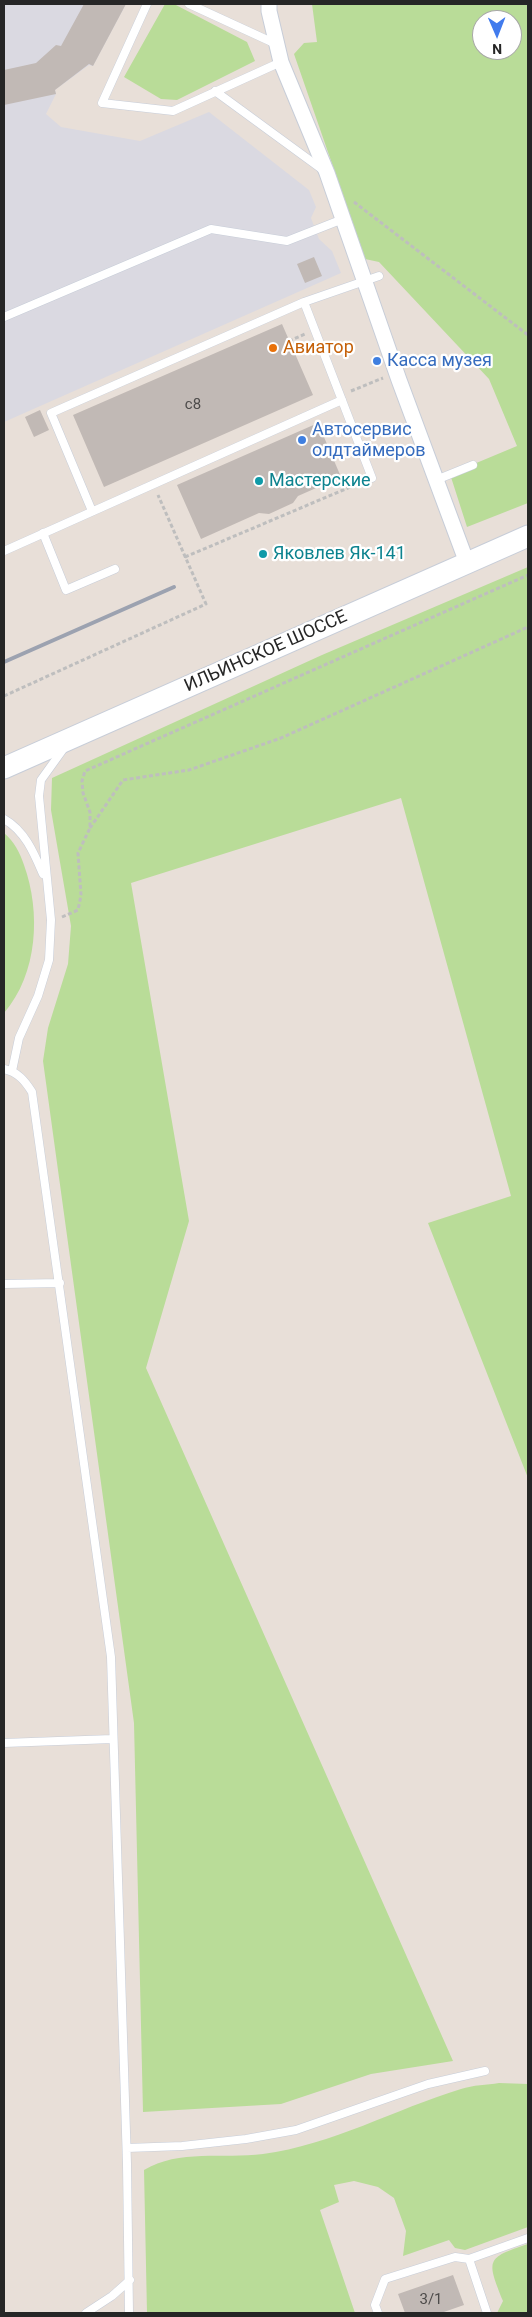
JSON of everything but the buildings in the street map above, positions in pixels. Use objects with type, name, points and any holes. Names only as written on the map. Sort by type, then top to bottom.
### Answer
[{"type":"main road","name":"ИЛЬИНСКОЕ ШОССЕ","points":[[4,768],[528,536]]},
{"type":"street","points":[[269,4],[281,62],[327,173],[397,373],[467,563]]},
{"type":"lane","points":[[147,4],[102,103],[173,110],[281,62]]},
{"type":"lane","points":[[189,4],[276,44]]},
{"type":"lane","points":[[215,91],[327,173]]},
{"type":"lane","points":[[4,318],[211,229],[287,241],[343,219]]},
{"type":"lane","points":[[92,511],[51,413],[304,302],[379,276]]},
{"type":"lane","points":[[304,302],[372,478]]},
{"type":"lane","points":[[4,551],[340,398]]},
{"type":"lane","points":[[436,480],[473,464]]},
{"type":"lane","points":[[43,533],[66,590],[115,569]]},
{"type":"lane","points":[[72,738],[47,769],[41,780],[40,811],[51,920],[49,960],[38,996],[19,1038],[8,1070],[23,1078],[32,1092],[111,1658],[112,1740],[127,2148],[130,2280],[128,2313]]},
{"type":"lane","points":[[4,820],[21,834],[31,847],[46,880]]},
{"type":"lane","points":[[4,1284],[60,1283]]},
{"type":"lane","points":[[4,1743],[112,1740]]},
{"type":"lane","points":[[127,2148],[182,2146],[246,2139],[296,2130],[428,2084],[485,2071]]},
{"type":"lane","points":[[378,2313],[376,2305],[385,2279],[455,2257],[469,2259],[528,2238]]},
{"type":"lane","points":[[469,2259],[487,2313]]},
{"type":"lane","points":[[86,2313],[112,2296],[130,2280]]},
{"type":"path","points":[[349,196],[528,335]]},
{"type":"path","points":[[340,398],[397,373]]},
{"type":"path","points":[[185,556],[372,478]]},
{"type":"path","points":[[4,696],[206,604],[153,484]]},
{"type":"path","points":[[90,828],[90,812],[83,793],[82,780],[84,771],[528,575]]},
{"type":"path","points":[[51,920],[78,910],[81,895],[78,853],[90,828],[123,780],[189,770],[281,738],[528,627]]},
{"type":"shaded area","points":[[4,4],[126,4],[93,66],[89,65],[55,90],[56,94],[46,114],[61,127],[140,141],[209,112],[309,190],[316,207],[311,218],[319,239],[332,251],[341,273],[4,422]]},
{"type":"green space","points":[[165,4],[174,4],[247,42],[255,61],[177,100],[161,99],[124,77]]},
{"type":"green space","points":[[312,4],[528,4],[528,503],[467,527],[450,474],[517,446],[489,379],[379,262],[365,259],[294,54],[304,43],[317,42]]},
{"type":"green space","points":[[528,567],[528,1478],[428,1223],[511,1196],[401,798],[131,883],[189,1221],[146,1368],[453,2061],[371,2074],[281,2104],[143,2112],[134,1723],[43,1061],[48,1028],[68,964],[71,926],[51,810],[52,778],[322,655]]},
{"type":"green space","points":[[4,833],[21,856],[33,902],[34,922],[30,961],[24,980],[4,1013]]},
{"type":"green space","points":[[499,2083],[528,2084],[528,2227],[465,2250],[455,2248],[449,2240],[403,2256],[406,2231],[394,2198],[378,2187],[354,2181],[334,2185],[339,2202],[320,2210],[355,2313],[147,2313],[144,2170],[172,2159],[263,2154],[314,2143],[436,2097],[461,2089]]},
{"type":"green space","points":[[528,2244],[528,2313],[497,2313],[503,2301],[494,2277],[493,2262],[504,2253]]},
{"type":"railway","points":[[4,662],[174,587]]},
{"type":"place","name":"Авиатор","points":[[273,348]]},
{"type":"place","name":"Касса музея","points":[[377,361]]},
{"type":"place","name":"Автосервис олдтаймеров","points":[[302,440]]},
{"type":"place","name":"Мастерские","points":[[259,481]]},
{"type":"place","name":"Яковлев Як-141","points":[[263,554]]}]
